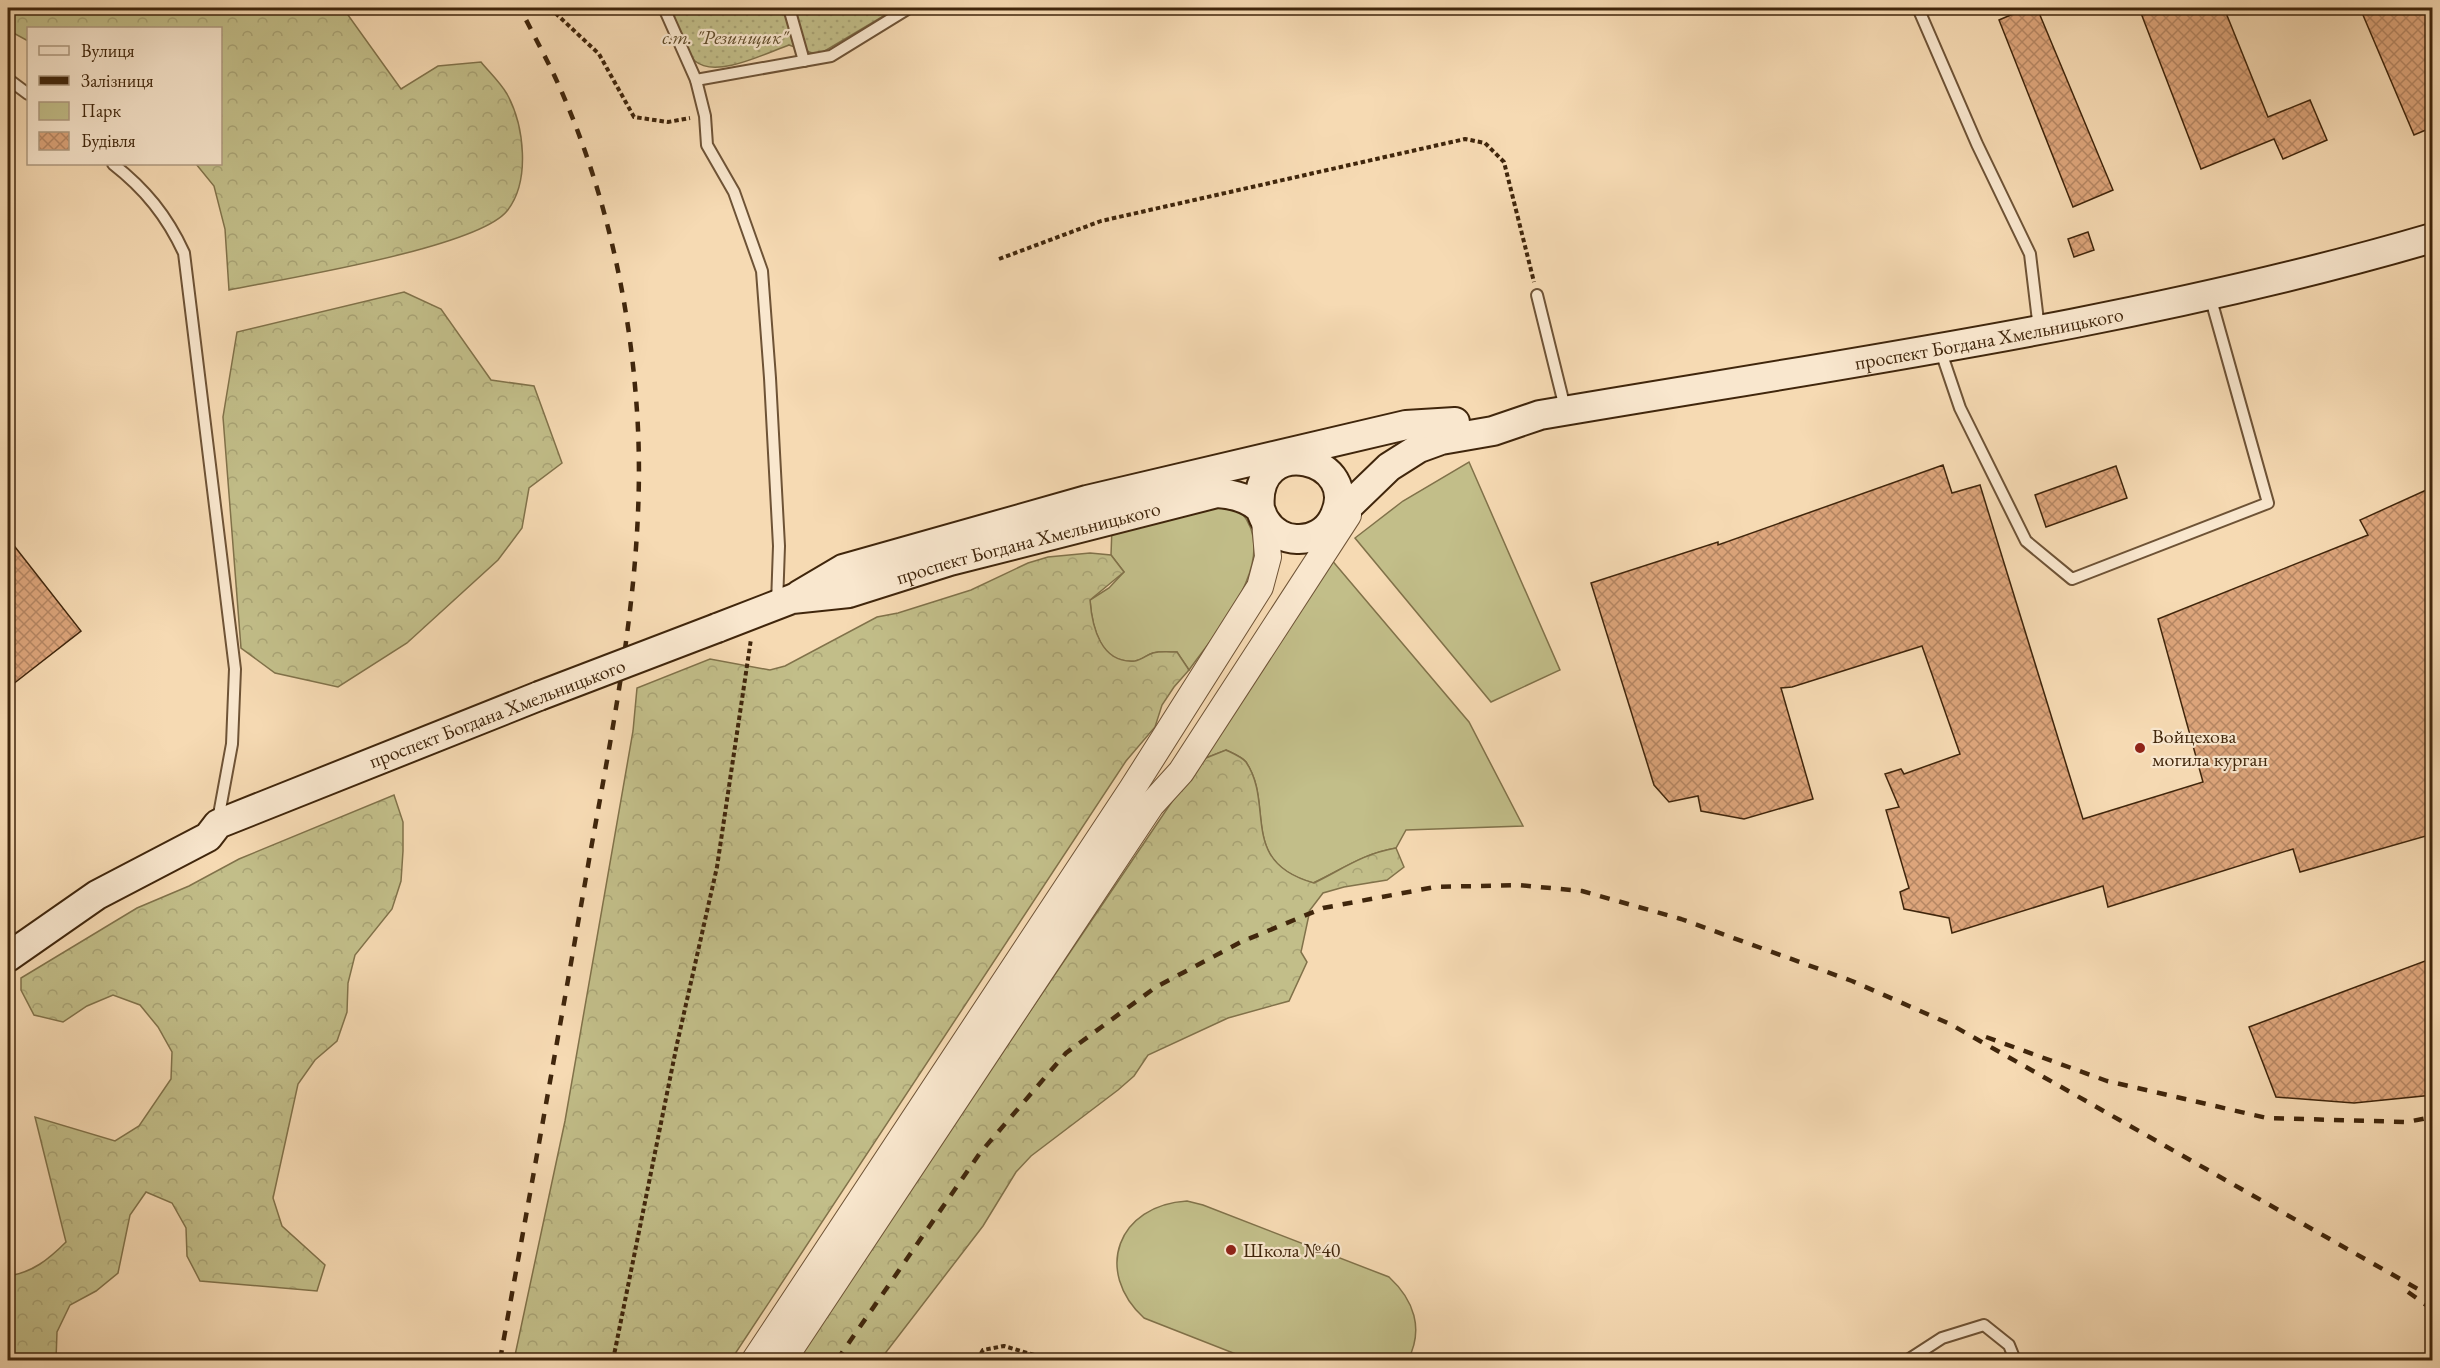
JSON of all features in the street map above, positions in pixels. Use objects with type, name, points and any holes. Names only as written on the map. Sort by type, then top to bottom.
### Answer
[{"type":"main road","name":"проспект Богдана Хмельницького","points":[[1249,461],[1293,462],[1492,414],[1553,412],[2039,329],[2210,296],[2433,237]]},
{"type":"main road","name":"проспект Богдана Хмельницького","points":[[774,606],[849,593],[950,561],[1217,493],[1233,494],[1263,515],[1274,531],[1286,537],[1299,539],[1312,537],[1328,526],[1389,467],[1419,448],[1441,440],[1493,431],[1553,412]]},
{"type":"main road","name":"проспект Богдана Хмельницького","points":[[8,938],[91,884],[165,849],[539,696],[774,606],[843,569],[1087,500],[1249,461],[1406,425],[1455,422]]},
{"type":"main road","name":"проспект Богдана Хмельницького","points":[[1293,462],[1328,473],[1336,484],[1339,496],[1338,509],[1328,526]]},
{"type":"main road","points":[[1263,515],[1259,496],[1262,483],[1269,472],[1293,462]]},
{"type":"main road","name":"проспект Богдана Хмельницького","points":[[8,957],[97,896],[213,830]]},
{"type":"street","points":[[783,1360],[1151,805],[1181,772],[1352,509],[1372,484]]},
{"type":"street","points":[[755,1360],[1132,789],[1260,587],[1268,556],[1263,515]]},
{"type":"street","points":[[1151,805],[1169,765],[1328,526]]},
{"type":"lane","points":[[664,8],[696,80],[705,116],[707,145],[734,192],[762,271],[779,546],[774,606]]},
{"type":"lane","points":[[789,8],[804,61]]},
{"type":"lane","points":[[696,80],[831,56],[909,8]]},
{"type":"lane","points":[[1918,8],[1977,144],[2030,254],[2039,329]]},
{"type":"lane","points":[[8,79],[27,93]]},
{"type":"lane","points":[[114,165],[140,185],[169,221],[184,253],[235,669],[232,744],[213,830]]},
{"type":"lane","points":[[1537,295],[1553,412]]},
{"type":"lane","points":[[1939,346],[1960,408],[2026,541],[2072,579],[2268,503],[2210,296]]},
{"type":"lane","points":[[1908,1360],[1942,1338],[1984,1325],[2009,1346],[2015,1360]]},
{"type":"path","points":[[550,8],[599,54],[634,117],[668,122],[705,116]]},
{"type":"path","points":[[999,258],[1101,221],[1466,139],[1485,143],[1504,162],[1537,295]]},
{"type":"path","points":[[613,1360],[677,1044],[717,867],[751,656],[774,606]]},
{"type":"path","points":[[977,1360],[983,1350],[1004,1346],[1052,1360]]},
{"type":"green space","points":[[8,8],[343,8],[401,89],[438,66],[481,62],[507,94],[518,121],[522,153],[520,184],[515,199],[507,211],[489,225],[458,237],[377,260],[229,290],[225,229],[214,186],[197,165],[222,165],[222,27],[27,27],[27,40],[8,30]]},
{"type":"green space","name":"с.т. \"Резинщик\"","points":[[666,8],[897,8],[818,55],[789,45],[741,63],[715,67],[704,66],[690,56]]},
{"type":"green space","points":[[404,292],[441,309],[491,380],[534,386],[562,463],[529,488],[522,528],[498,560],[407,643],[338,687],[275,673],[241,648],[223,417],[237,332]]},
{"type":"green space","points":[[1469,462],[1560,670],[1491,702],[1355,538],[1403,501]]},
{"type":"green space","points":[[1221,501],[1241,512],[1252,531],[1254,551],[1250,573],[1228,616],[1189,670],[1177,652],[1156,652],[1135,661],[1113,657],[1100,642],[1093,621],[1090,600],[1109,588],[1124,572],[1111,555],[1112,527]]},
{"type":"green space","points":[[1090,553],[1111,555],[1124,572],[1090,600],[1096,632],[1106,650],[1114,657],[1135,661],[1156,652],[1177,652],[1189,670],[1162,705],[1155,727],[1126,761],[731,1360],[514,1360],[565,1121],[633,731],[637,688],[710,659],[770,670],[785,666],[877,617],[898,613],[971,590],[1028,563],[1048,557]]},
{"type":"green space","points":[[1330,558],[1469,722],[1523,826],[1406,830],[1396,848],[1363,858],[1313,883],[1290,874],[1275,861],[1266,847],[1254,779],[1246,762],[1226,750],[1206,758],[1239,699]]},
{"type":"green space","points":[[1226,750],[1246,762],[1254,779],[1262,831],[1267,847],[1275,861],[1290,874],[1314,883],[1363,858],[1396,848],[1404,867],[1387,880],[1323,893],[1310,910],[1301,952],[1307,962],[1289,1001],[1228,1018],[1148,1055],[1134,1076],[1118,1090],[1031,1156],[1016,1172],[983,1226],[880,1360],[794,1360],[1190,775],[1206,758]]},
{"type":"green space","points":[[394,795],[403,822],[401,881],[392,909],[355,955],[348,983],[347,1012],[337,1041],[315,1060],[298,1084],[273,1198],[282,1226],[325,1265],[317,1291],[200,1281],[187,1256],[186,1228],[172,1203],[146,1192],[130,1215],[118,1273],[96,1291],[70,1305],[57,1332],[56,1360],[8,1360],[8,1276],[25,1272],[40,1264],[66,1242],[35,1117],[115,1141],[139,1126],[171,1079],[172,1052],[158,1027],[140,1005],[113,995],[87,1006],[63,1022],[34,1015],[21,990],[21,978],[137,908],[189,886],[239,859]]},
{"type":"green space","points":[[1187,1201],[1203,1205],[1389,1277],[1405,1295],[1414,1316],[1415,1337],[1408,1360],[1251,1360],[1144,1318],[1128,1300],[1120,1280],[1117,1261],[1120,1243],[1130,1227],[1144,1214],[1163,1205]]},
{"type":"building","points":[[2027,8],[2037,8],[2113,190],[2073,207],[1999,20]]},
{"type":"building","points":[[2139,8],[2224,8],[2268,117],[2310,100],[2327,140],[2283,159],[2274,139],[2201,169]]},
{"type":"building","points":[[2360,8],[2433,8],[2433,127],[2414,135]]},
{"type":"building","points":[[2088,232],[2094,250],[2074,257],[2068,239]]},
{"type":"building","points":[[1943,465],[1952,493],[1980,485],[2083,819],[2203,782],[2158,619],[2368,535],[2360,520],[2433,487],[2433,834],[2300,872],[2293,849],[2108,907],[2103,886],[1952,933],[1949,918],[1904,909],[1900,892],[1909,888],[1886,810],[1899,807],[1885,774],[1901,769],[1904,774],[1960,754],[1922,646],[1792,687],[1781,688],[1813,799],[1744,819],[1701,811],[1698,796],[1669,802],[1654,785],[1591,583],[1718,542],[1718,545]]},
{"type":"building","points":[[2116,466],[2127,498],[2046,527],[2035,495]]},
{"type":"building","points":[[8,538],[81,631],[8,688]]},
{"type":"building","points":[[2433,958],[2433,1095],[2354,1103],[2276,1097],[2249,1027]]},
{"type":"railway","points":[[500,1360],[610,746],[628,630],[638,514],[639,456],[636,398],[627,319],[601,201],[560,88],[520,8]]},
{"type":"railway","points":[[837,1360],[980,1153],[1066,1053],[1156,987],[1241,942],[1323,908],[1435,887],[1518,885],[1582,891],[1681,919],[1852,981],[1950,1024],[2432,1297]]},
{"type":"railway","points":[[1986,1037],[2107,1081],[2267,1118],[2407,1122],[2432,1117]]},
{"type":"railway","points":[[2408,1292],[2432,1309]]},
{"type":"place","name":"Войцехова могила курган","points":[[2140,748]]},
{"type":"place","name":"Школа №40","points":[[1231,1250]]}]
